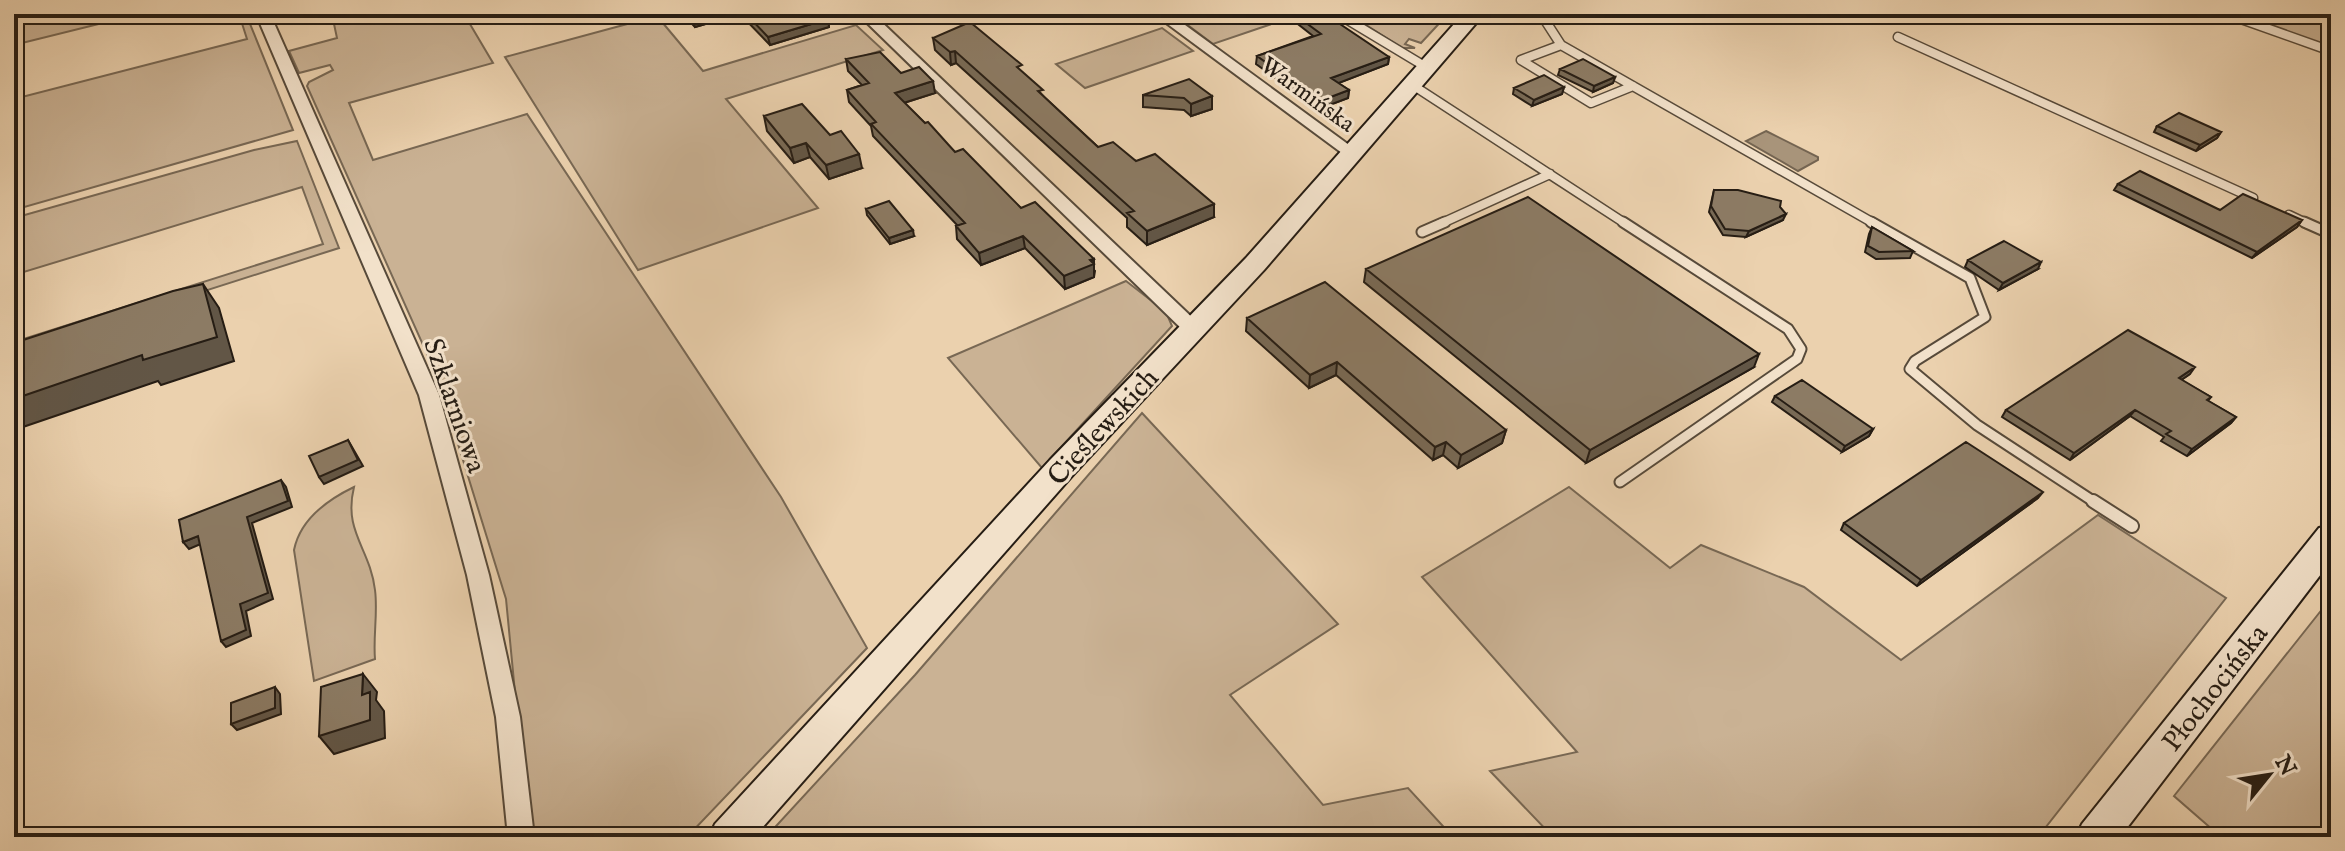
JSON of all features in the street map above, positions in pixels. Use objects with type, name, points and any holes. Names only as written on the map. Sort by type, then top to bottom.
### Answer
[{"type":"street","name":"Szklarniowa","points":[[263,14],[434,410],[478,575],[508,717],[521,837]]},
{"type":"street","points":[[865,14],[1193,329]]},
{"type":"street","name":"Warmińska","points":[[1161,14],[1352,153]]},
{"type":"street","name":"Cieślewskich","points":[[729,837],[1061,468],[1193,329],[1474,14]]},
{"type":"street","name":"Płochocińska","points":[[2096,837],[2331,537]]},
{"type":"lane","points":[[1338,14],[1550,174],[1788,329],[1801,349],[1797,359],[1620,482]]},
{"type":"lane","points":[[1541,14],[1561,45],[1970,278],[1985,317],[1915,361],[1910,369],[1977,425],[2132,526]]},
{"type":"lane","points":[[2227,14],[2331,51]]},
{"type":"lane","points":[[1898,37],[2259,201]]},
{"type":"lane","points":[[1561,45],[1521,60],[1591,103],[1633,86]]},
{"type":"lane","points":[[1422,232],[1550,174]]},
{"type":"lane","points":[[2273,208],[2331,234]]},
{"type":"shaded area","points":[[14,14],[139,14],[14,45]]},
{"type":"shaded area","points":[[239,14],[246,14],[293,130],[14,210],[14,99],[247,39]]},
{"type":"shaded area","points":[[342,14],[464,14],[493,63],[349,103],[373,160],[527,114],[781,497],[867,648],[687,837],[532,837],[526,807],[506,599],[437,376],[307,86],[333,70],[330,65],[299,73],[289,51],[337,38],[334,24]]},
{"type":"shaded area","points":[[1173,14],[1301,14],[1213,44]]},
{"type":"shaded area","points":[[1349,14],[1448,14],[1421,43],[1409,39],[1405,44],[1415,48],[1402,48]]},
{"type":"shaded area","points":[[2238,14],[2331,14],[2331,48]]},
{"type":"shaded area","points":[[657,16],[703,71],[856,25],[883,50],[726,99],[818,208],[638,270],[505,57]]},
{"type":"shaded area","points":[[1162,28],[1193,51],[1085,88],[1056,64]]},
{"type":"shaded area","points":[[1766,131],[1818,157],[1818,160],[1798,171],[1746,141]]},
{"type":"shaded area","points":[[297,141],[339,248],[14,352],[14,342],[323,244],[302,187],[14,275],[14,218],[254,150]]},
{"type":"shaded area","points":[[1126,281],[1166,312],[1172,326],[1042,468],[948,358]]},
{"type":"shaded area","points":[[1142,413],[1338,624],[1230,695],[1323,805],[1408,788],[1453,837],[766,837],[915,675]]},
{"type":"shaded area","points":[[354,487],[354,528],[375,590],[375,659],[314,681],[294,550],[302,529],[316,512]]},
{"type":"shaded area","points":[[1569,487],[1670,568],[1701,545],[1804,587],[1901,660],[2098,515],[2226,598],[2038,837],[1553,837],[1490,771],[1577,752],[1422,577]]},
{"type":"shaded area","points":[[2331,598],[2331,837],[2221,837],[2174,796]]},
{"type":"building","points":[[688,14],[712,14],[692,19]]},
{"type":"building","points":[[746,14],[822,14],[828,19],[768,37]]},
{"type":"building","points":[[1294,14],[1325,14],[1389,57],[1331,78],[1349,90],[1320,101],[1257,56],[1321,34]]},
{"type":"building","points":[[970,22],[1022,65],[1017,67],[1043,90],[1038,91],[1098,147],[1113,142],[1136,161],[1155,154],[1214,204],[1147,231],[1127,213],[1134,211],[955,51],[950,52],[933,38]]},
{"type":"building","points":[[880,52],[901,73],[919,67],[933,81],[895,93],[925,123],[928,122],[955,152],[963,149],[1021,208],[1035,202],[1094,259],[1090,260],[1094,264],[1064,276],[1023,236],[979,253],[956,226],[965,223],[871,124],[876,122],[847,90],[869,83],[846,59]]},
{"type":"building","points":[[1583,59],[1615,77],[1594,86],[1560,69]]},
{"type":"building","points":[[1544,75],[1564,87],[1534,100],[1514,88]]},
{"type":"building","points":[[1189,79],[1212,96],[1191,104],[1184,98],[1143,95]]},
{"type":"building","points":[[802,104],[830,135],[841,131],[859,154],[826,165],[806,143],[790,148],[764,116]]},
{"type":"building","points":[[2179,113],[2221,132],[2200,145],[2157,126]]},
{"type":"building","points":[[2140,171],[2220,210],[2243,194],[2302,220],[2257,252],[2118,184]]},
{"type":"building","points":[[1714,190],[1738,190],[1781,201],[1780,207],[1786,214],[1749,231],[1725,229],[1711,206]]},
{"type":"building","points":[[1528,197],[1759,354],[1590,450],[1366,269]]},
{"type":"building","points":[[889,201],[913,230],[889,238],[866,209]]},
{"type":"building","points":[[1872,227],[1913,251],[1879,252],[1868,246]]},
{"type":"building","points":[[2004,241],[2041,262],[2003,283],[1968,260]]},
{"type":"building","points":[[1325,282],[1506,430],[1461,455],[1446,442],[1435,447],[1337,362],[1310,375],[1247,318]]},
{"type":"building","points":[[203,284],[217,337],[143,360],[142,355],[14,399],[14,343]]},
{"type":"building","points":[[2128,330],[2195,367],[2179,378],[2236,417],[2192,449],[2166,434],[2171,431],[2135,410],[2074,453],[2006,410]]},
{"type":"building","points":[[1802,380],[1873,429],[1845,446],[1775,396]]},
{"type":"building","points":[[348,440],[358,460],[319,477],[309,456]]},
{"type":"building","points":[[1966,442],[2043,492],[1921,580],[1844,523]]},
{"type":"building","points":[[281,480],[288,501],[247,517],[268,593],[240,604],[246,630],[221,641],[198,536],[183,542],[179,520]]},
{"type":"building","points":[[363,674],[362,695],[370,692],[370,720],[319,736],[321,687]]},
{"type":"building","points":[[275,687],[275,708],[231,724],[231,703]]}]
